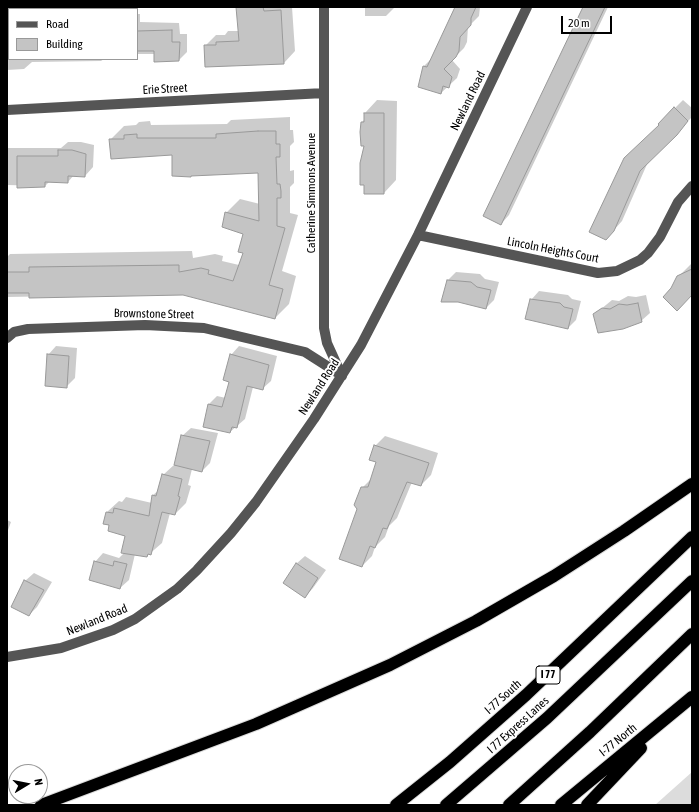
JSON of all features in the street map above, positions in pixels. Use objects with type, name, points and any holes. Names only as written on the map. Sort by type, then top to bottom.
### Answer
[{"type":"highway","points":[[41,805],[256,724],[390,665],[476,621],[554,576],[624,531],[692,484]]},
{"type":"highway","name":"I-77 South","points":[[396,805],[450,762],[526,695],[692,537]]},
{"type":"highway","name":"I 77 Express Lanes","points":[[446,805],[547,718],[692,580]]},
{"type":"highway","points":[[509,805],[590,732],[692,634]]},
{"type":"highway","name":"I-77 North","points":[[562,805],[692,697]]},
{"type":"highway","points":[[587,805],[674,712]]},
{"type":"street","name":"Catherine Simmons Avenue","points":[[324,7],[324,328],[327,343],[342,376]]},
{"type":"street","name":"Newland Road","points":[[7,657],[61,648],[113,630],[135,619],[177,589],[214,553],[256,502],[342,376],[379,313],[527,7]]},
{"type":"street","name":"Erie Street","points":[[7,110],[324,93]]},
{"type":"street","name":"Lincoln Heights Court","points":[[418,235],[598,273],[617,271],[640,260],[648,253],[660,237],[678,202],[692,186]]},
{"type":"street","name":"Brownstone Street","points":[[7,338],[14,332],[28,329],[145,325],[204,328],[305,352],[342,376]]},
{"type":"shaded area","points":[[692,772],[692,805],[655,805]]},
{"type":"building","points":[[236,7],[263,7],[264,11],[281,10],[284,64],[205,67],[204,45],[216,45],[216,42],[239,41]]},
{"type":"building","points":[[455,7],[476,7],[471,18],[471,25],[460,37],[459,51],[456,57],[444,69],[452,77],[449,88],[443,86],[441,94],[418,87],[423,66],[427,67]]},
{"type":"building","points":[[583,7],[605,7],[501,225],[483,216]]},
{"type":"building","points":[[172,30],[172,42],[180,42],[179,61],[154,62],[154,51],[138,51],[138,31]]},
{"type":"building","points":[[674,107],[688,121],[677,135],[640,171],[614,231],[606,240],[589,232],[624,158],[659,125],[658,124]]},
{"type":"building","points":[[364,113],[384,113],[384,194],[364,194],[364,185],[360,185],[360,163],[364,146],[361,146],[360,132],[361,122],[364,122]]},
{"type":"building","points":[[276,131],[276,144],[280,144],[280,157],[276,157],[277,184],[280,184],[281,191],[281,198],[277,198],[277,226],[285,228],[269,285],[283,289],[275,319],[183,295],[29,298],[29,293],[7,293],[7,272],[29,272],[29,267],[179,265],[179,272],[201,268],[209,270],[208,274],[233,281],[243,253],[238,252],[243,234],[222,227],[225,212],[259,221],[258,173],[191,177],[172,176],[172,155],[111,159],[109,139],[124,139],[124,135],[137,134],[137,138],[216,138],[216,134]]},
{"type":"building","points":[[58,150],[72,150],[86,154],[85,177],[68,176],[68,183],[45,182],[45,187],[17,188],[17,156],[58,156]]},
{"type":"building","points":[[692,269],[692,295],[677,311],[663,297],[671,288],[677,276]]},
{"type":"building","points":[[447,280],[471,282],[477,287],[491,290],[486,309],[458,302],[441,302]]},
{"type":"building","points":[[530,299],[560,303],[564,307],[573,309],[568,329],[525,319]]},
{"type":"building","points":[[638,303],[642,322],[623,329],[598,333],[593,314],[602,308],[610,309],[619,304],[627,305]]},
{"type":"building","points":[[47,354],[69,356],[67,388],[45,386]]},
{"type":"building","points":[[230,354],[269,365],[263,390],[247,386],[237,428],[232,427],[230,433],[203,427],[208,404],[222,407],[229,382],[223,380]]},
{"type":"building","points":[[181,435],[210,441],[202,472],[174,465]]},
{"type":"building","points":[[374,445],[429,463],[421,486],[407,482],[387,529],[383,528],[375,548],[370,546],[362,567],[339,559],[357,509],[354,505],[361,487],[368,487],[376,462],[369,460]]},
{"type":"building","points":[[162,474],[182,479],[178,496],[180,497],[175,515],[162,512],[151,555],[148,554],[147,557],[121,553],[125,536],[108,531],[109,525],[103,524],[106,512],[113,513],[114,508],[149,516],[152,495],[156,496]]},
{"type":"building","points":[[94,561],[113,566],[114,561],[127,564],[120,589],[89,580]]},
{"type":"building","points":[[296,563],[318,578],[305,598],[283,583]]},
{"type":"building","points":[[24,580],[44,590],[29,616],[11,607]]}]
